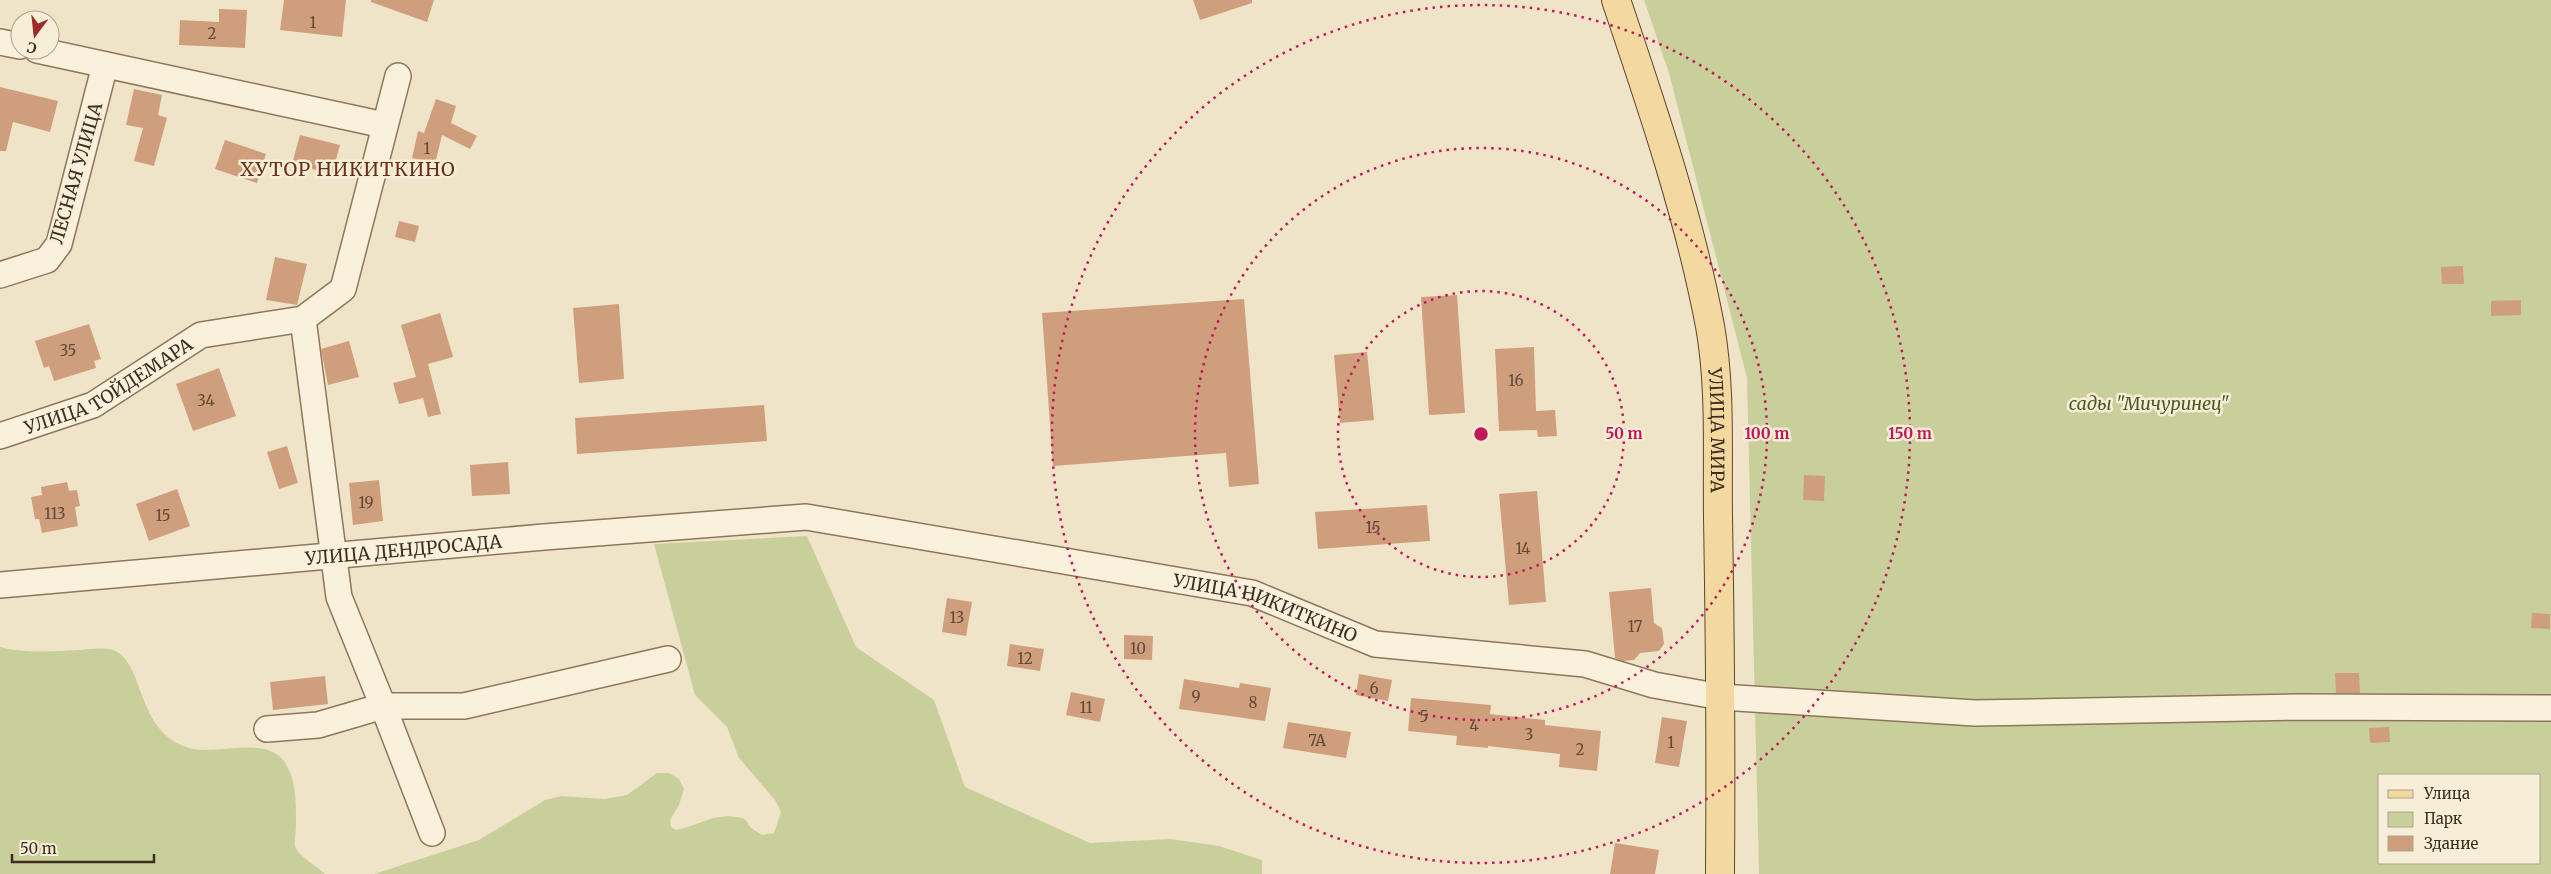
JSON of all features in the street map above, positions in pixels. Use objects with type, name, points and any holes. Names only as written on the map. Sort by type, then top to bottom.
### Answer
[{"type":"main road","name":"УЛИЦА МИРА","points":[[1616,0],[1652,106],[1691,240],[1710,328],[1716,394],[1721,697],[1720,874]]},
{"type":"street","points":[[60,55],[384,125]]},
{"type":"street","name":"ЛЕСНАЯ УЛИЦА","points":[[0,275],[47,260],[59,244],[105,65]]},
{"type":"street","points":[[398,76],[342,289],[302,320],[339,597],[432,833]]},
{"type":"street","name":"УЛИЦА ТОЙДЕМАРА","points":[[0,436],[93,405],[201,335],[302,320]]},
{"type":"street","name":"УЛИЦА НИКИТКИНО","points":[[806,517],[1252,593],[1375,644],[1585,664],[1654,685],[1721,697],[1975,713],[2299,707],[2551,708]]},
{"type":"street","name":"УЛИЦА ДЕНДРОСАДА","points":[[0,585],[146,571],[806,517]]},
{"type":"street","points":[[267,729],[318,725],[383,706],[464,706],[668,659]]},
{"type":"green space","name":"сады \"Мичуринец\"","points":[[1644,0],[2551,0],[2551,874],[1759,874],[1747,378],[1669,73]]},
{"type":"green space","points":[[807,536],[856,647],[934,700],[965,787],[1090,843],[1170,839],[1219,846],[1262,860],[1262,874],[374,874],[479,840],[545,800],[561,796],[605,799],[627,795],[657,773],[669,773],[679,779],[684,789],[679,805],[670,820],[671,827],[676,830],[726,816],[745,819],[751,828],[762,835],[774,833],[781,812],[775,800],[739,758],[727,727],[695,695],[654,544]]},
{"type":"green space","points":[[0,647],[29,651],[101,648],[113,650],[123,657],[131,668],[149,713],[171,739],[189,748],[200,750],[252,748],[265,749],[276,753],[284,761],[294,784],[296,810],[295,846],[304,858],[325,874],[0,874]]},
{"type":"building","points":[[284,0],[346,0],[342,37],[280,30]]},
{"type":"building","points":[[371,0],[434,0],[427,22],[371,2]]},
{"type":"building","points":[[1193,0],[1252,0],[1252,3],[1200,20]]},
{"type":"building","points":[[219,9],[247,10],[245,48],[179,45],[180,20],[219,22]]},
{"type":"building","points":[[0,87],[58,101],[50,132],[13,122],[6,151],[0,151]]},
{"type":"building","points":[[134,89],[162,95],[158,115],[167,118],[154,166],[134,161],[143,128],[126,125]]},
{"type":"building","points":[[436,99],[456,106],[451,123],[477,136],[470,149],[442,135],[435,164],[412,158],[418,131],[424,133]]},
{"type":"building","points":[[300,135],[340,145],[332,174],[292,164]]},
{"type":"building","points":[[225,140],[266,154],[257,183],[215,169]]},
{"type":"building","points":[[399,221],[419,226],[415,242],[395,237]]},
{"type":"building","points":[[275,257],[307,264],[297,305],[266,300]]},
{"type":"building","points":[[2463,266],[2464,284],[2442,284],[2441,267]]},
{"type":"building","points":[[1457,295],[1465,413],[1429,415],[1421,297]]},
{"type":"building","points":[[1244,299],[1259,484],[1229,487],[1226,453],[1053,466],[1042,313]]},
{"type":"building","points":[[2521,300],[2521,315],[2491,316],[2491,301]]},
{"type":"building","points":[[619,304],[624,379],[579,383],[573,308]]},
{"type":"building","points":[[440,313],[453,357],[428,364],[441,414],[428,417],[423,398],[399,404],[393,383],[416,377],[401,325]]},
{"type":"building","points":[[89,324],[101,359],[94,361],[96,368],[54,381],[49,366],[44,368],[35,341]]},
{"type":"building","points":[[349,341],[359,377],[328,385],[321,349]]},
{"type":"building","points":[[1534,347],[1536,411],[1555,410],[1557,436],[1538,437],[1537,430],[1499,431],[1495,349]]},
{"type":"building","points":[[1367,352],[1374,420],[1340,423],[1334,355]]},
{"type":"building","points":[[219,368],[236,416],[193,431],[176,384]]},
{"type":"building","points":[[764,405],[767,441],[577,454],[575,418]]},
{"type":"building","points":[[287,446],[298,483],[279,489],[267,452]]},
{"type":"building","points":[[508,462],[510,494],[472,496],[470,465]]},
{"type":"building","points":[[1804,475],[1825,476],[1824,501],[1803,500]]},
{"type":"building","points":[[379,480],[383,521],[353,525],[349,483]]},
{"type":"building","points":[[67,482],[69,491],[77,490],[80,506],[75,507],[78,526],[42,533],[39,519],[35,519],[31,497],[42,495],[41,487]]},
{"type":"building","points":[[177,489],[190,526],[149,541],[136,504]]},
{"type":"building","points":[[1537,491],[1546,602],[1509,605],[1499,494]]},
{"type":"building","points":[[1427,505],[1430,541],[1318,549],[1315,512]]},
{"type":"building","points":[[1651,588],[1654,623],[1662,628],[1664,644],[1659,651],[1640,653],[1634,660],[1623,661],[1615,658],[1609,592]]},
{"type":"building","points":[[947,598],[972,602],[966,636],[942,632]]},
{"type":"building","points":[[2532,613],[2550,614],[2550,629],[2531,628]]},
{"type":"building","points":[[1124,635],[1153,636],[1152,660],[1124,659]]},
{"type":"building","points":[[1010,644],[1044,649],[1040,671],[1007,666]]},
{"type":"building","points":[[2335,673],[2359,673],[2360,693],[2336,693]]},
{"type":"building","points":[[1359,674],[1392,680],[1388,701],[1356,695]]},
{"type":"building","points":[[325,676],[328,704],[273,710],[270,682]]},
{"type":"building","points":[[1184,679],[1239,688],[1240,683],[1271,688],[1265,721],[1179,709]]},
{"type":"building","points":[[1071,692],[1105,699],[1100,722],[1066,715]]},
{"type":"building","points":[[1411,698],[1491,705],[1490,714],[1545,720],[1545,725],[1601,731],[1597,771],[1559,767],[1560,754],[1488,746],[1488,748],[1456,745],[1457,736],[1408,731]]},
{"type":"building","points":[[1662,717],[1687,721],[1679,767],[1655,763]]},
{"type":"building","points":[[1288,722],[1351,732],[1346,758],[1283,748]]},
{"type":"building","points":[[2389,727],[2390,742],[2370,743],[2369,728]]},
{"type":"building","points":[[1615,843],[1659,850],[1655,874],[1610,874]]},
{"type":"district","name":"ХУТОР НИКИТКИНО","points":[[348,169]]}]
